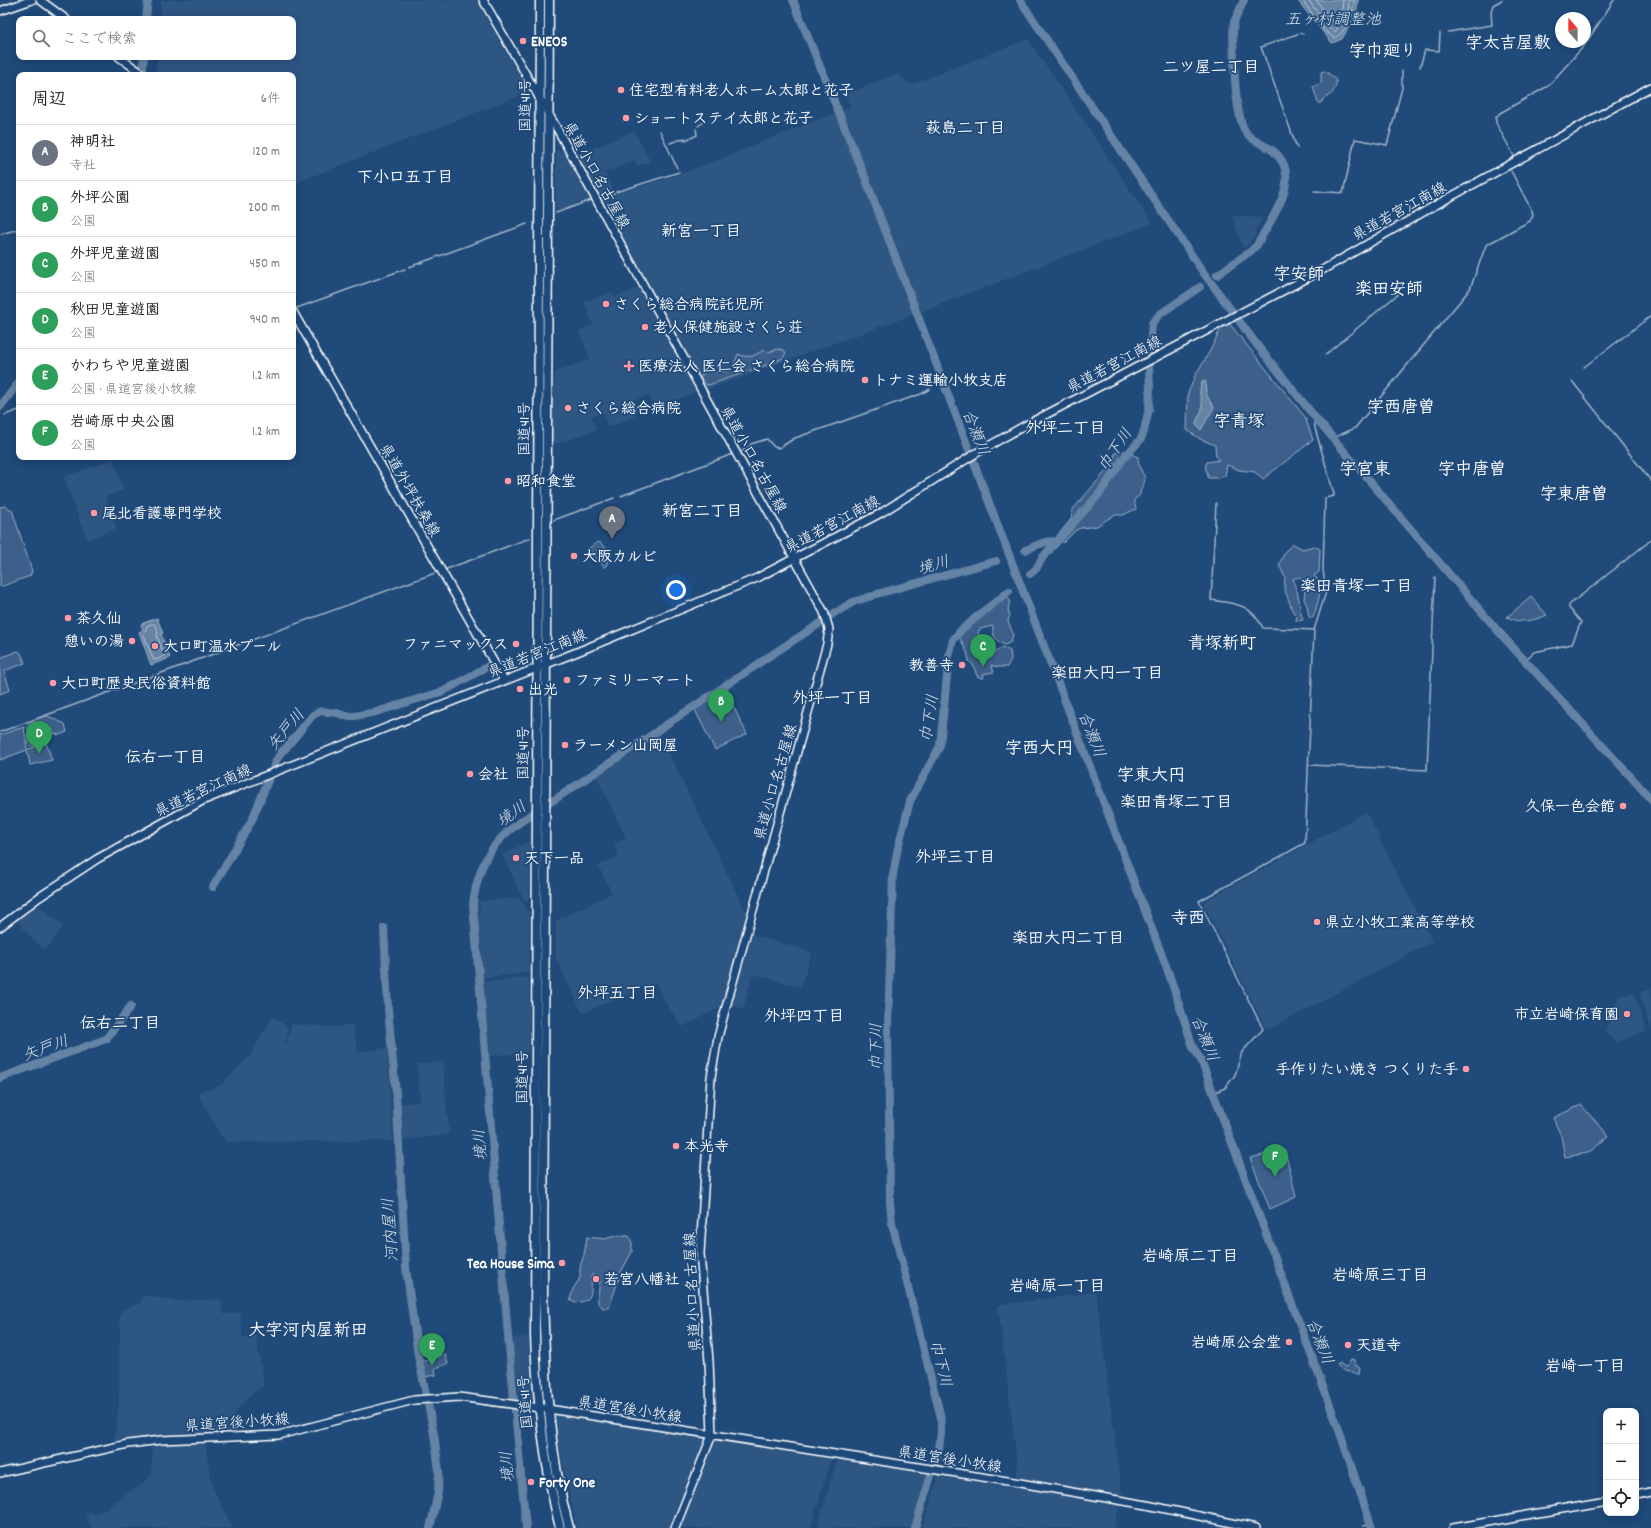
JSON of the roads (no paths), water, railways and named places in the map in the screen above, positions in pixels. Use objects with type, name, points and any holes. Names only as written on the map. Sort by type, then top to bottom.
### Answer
[{"type":"highway","name":"国道41号","points":[[540,0],[535,1335],[538,1408],[545,1457],[560,1528]]},
{"type":"highway","name":"国道41号","points":[[549,0],[543,1293],[548,1409],[557,1476],[569,1528]]},
{"type":"main road","points":[[0,10],[32,0]]},
{"type":"main road","points":[[40,0],[62,16]]},
{"type":"main road","name":"県道小口名古屋線","points":[[483,0],[548,113],[827,618],[829,628],[828,640],[718,1037],[712,1072],[700,1254],[709,1361],[712,1435],[675,1528]]},
{"type":"main road","points":[[123,60],[139,72]]},
{"type":"main road","name":"県道若宮江南線","points":[[0,927],[71,876],[137,836],[204,800],[738,587],[794,559],[881,513],[978,452],[1024,426],[1317,273],[1434,206],[1651,87]]},
{"type":"main road","name":"県道外坪扶桑線","points":[[296,317],[504,680]]},
{"type":"main road","name":"県道宮後小牧線","points":[[0,1473],[128,1444],[161,1440],[279,1434],[305,1429],[400,1403],[424,1398],[468,1397],[1129,1501],[1256,1528]]},
{"type":"main road","points":[[1639,1494],[1651,1492]]},
{"type":"main road","points":[[1453,1528],[1603,1502]]},
{"type":"water","name":"五ヶ村調整池","points":[[1297,0],[1358,0],[1358,2],[1356,15],[1342,39],[1332,43]]},
{"type":"water","points":[[1205,381],[1207,395],[1214,407],[1201,430],[1196,425],[1202,409],[1200,393],[1202,382]]},
{"type":"water","name":"大口町温水プール","points":[[157,618],[170,658],[151,665],[139,632],[143,630],[141,624]]},
{"type":"waterway","points":[[146,16],[148,0]]},
{"type":"waterway","name":"合瀬川","points":[[793,0],[866,180],[1169,974],[1193,1047],[1201,1060],[1337,1424],[1372,1528]]},
{"type":"waterway","points":[[1020,0],[1203,272],[1257,345],[1314,416],[1498,631],[1651,799]]},
{"type":"waterway","name":"巾下川","points":[[1217,275],[1257,245],[1277,210],[1286,184],[1286,172],[1282,160],[1272,150],[1256,141],[1247,133],[1244,129],[1238,108],[1235,82],[1233,32],[1234,22],[1244,0]]},
{"type":"waterway","points":[[1448,32],[1492,25],[1491,12],[1493,5],[1502,0]]},
{"type":"waterway","points":[[1514,156],[1496,123],[1496,117],[1500,113],[1548,86],[1584,46],[1614,0]]},
{"type":"waterway","points":[[1297,148],[1261,47],[1300,33],[1303,34]]},
{"type":"waterway","points":[[1420,67],[1425,50],[1439,51],[1440,33]]},
{"type":"waterway","points":[[142,72],[144,60]]},
{"type":"waterway","points":[[1314,191],[1343,193],[1355,139],[1387,145],[1402,88],[1402,71]]},
{"type":"waterway","points":[[698,126],[704,122]]},
{"type":"waterway","points":[[691,138],[697,135],[696,129]]},
{"type":"waterway","points":[[660,131],[677,168]]},
{"type":"waterway","points":[[670,143],[685,138],[685,140],[690,138]]},
{"type":"waterway","points":[[1333,438],[1355,428],[1470,289],[1486,245],[1530,221],[1533,215],[1532,211],[1511,171]]},
{"type":"waterway","points":[[616,192],[679,172]]},
{"type":"waterway","points":[[599,198],[614,193]]},
{"type":"waterway","points":[[556,213],[591,200]]},
{"type":"waterway","points":[[409,267],[527,224]]},
{"type":"waterway","points":[[1,234],[16,230]]},
{"type":"waterway","points":[[296,308],[405,269]]},
{"type":"waterway","name":"巾下川","points":[[1030,574],[1036,569],[1043,557],[1100,493],[1123,459],[1141,439],[1149,409],[1149,366],[1152,323],[1160,314],[1200,287]]},
{"type":"waterway","points":[[1325,355],[1398,294]]},
{"type":"waterway","points":[[1584,367],[1651,316]]},
{"type":"waterway","points":[[1572,381],[1651,481]]},
{"type":"waterway","points":[[0,407],[16,386]]},
{"type":"waterway","points":[[742,451],[748,448],[751,444],[767,439],[774,447],[779,448],[795,438],[921,394],[930,389]]},
{"type":"waterway","points":[[5,415],[16,411]]},
{"type":"waterway","points":[[1213,1093],[1225,1088],[1235,1075],[1242,1052],[1263,1029],[1199,901],[1305,843],[1314,630],[1326,592],[1323,570],[1325,498],[1334,496],[1315,428],[1314,416]]},
{"type":"waterway","points":[[621,496],[733,454]]},
{"type":"waterway","points":[[554,520],[614,498]]},
{"type":"waterway","points":[[1216,503],[1211,600],[1235,604],[1248,609],[1263,628],[1314,630]]},
{"type":"waterway","points":[[444,570],[530,538]]},
{"type":"waterway","points":[[1525,660],[1534,652],[1572,644],[1581,622],[1569,608],[1569,605],[1651,540]]},
{"type":"waterway","name":"境川","points":[[1025,550],[1044,542],[1056,542]]},
{"type":"waterway","name":"境川","points":[[877,594],[996,561]]},
{"type":"waterway","points":[[0,732],[438,572]]},
{"type":"waterway","points":[[1309,765],[1427,770],[1435,577]]},
{"type":"waterway","name":"巾下川","points":[[915,1528],[939,1449],[941,1418],[892,1223],[890,1203],[888,1025],[893,875],[897,852],[910,801],[940,746],[949,656],[953,640],[961,630],[1009,591]]},
{"type":"waterway","name":"境川","points":[[840,610],[853,602],[872,596]]},
{"type":"waterway","name":"境川","points":[[830,616],[836,612]]},
{"type":"waterway","name":"境川","points":[[759,663],[822,622]]},
{"type":"waterway","name":"矢戸川","points":[[213,887],[252,820],[281,752],[313,715],[321,711],[337,713],[345,716],[355,716],[376,712],[444,691],[492,664]]},
{"type":"waterway","name":"境川","points":[[726,685],[757,665]]},
{"type":"waterway","name":"境川","points":[[693,707],[725,686]]},
{"type":"waterway","name":"境川","points":[[658,730],[690,709]]},
{"type":"waterway","name":"境川","points":[[563,794],[656,732]]},
{"type":"waterway","name":"境川","points":[[526,1528],[508,1336],[473,904],[477,882],[483,865],[491,850],[513,827],[560,796]]},
{"type":"waterway","name":"河内屋川","points":[[384,928],[388,1009],[396,1093],[406,1268],[418,1355],[434,1434],[439,1471],[438,1492],[430,1528]]},
{"type":"waterway","name":"矢戸川","points":[[0,1078],[106,1039],[131,1006]]},
{"type":"waterway","name":"合瀬川","points":[[1364,1525],[1370,1523]]},
{"type":"place","name":"ENEOS","points":[[523,41]]},
{"type":"place","name":"住宅型有料老人ホーム太郎と花子","points":[[621,90]]},
{"type":"place","name":"ショートステイ太郎と花子","points":[[626,118]]},
{"type":"place","name":"さくら総合病院託児所","points":[[606,304]]},
{"type":"place","name":"老人保健施設さくら荘","points":[[645,327]]},
{"type":"place","name":"医療法人 医仁会 さくら総合病院","points":[[629,366]]},
{"type":"place","name":"トナミ運輸小牧支店","points":[[865,380]]},
{"type":"place","name":"さくら総合病院","points":[[568,408]]},
{"type":"place","name":"昭和食堂","points":[[508,481]]},
{"type":"place","name":"尾北看護専門学校","points":[[94,513]]},
{"type":"place","name":"神明社","points":[[612,539]]},
{"type":"place","name":"大阪カルビ","points":[[574,556]]},
{"type":"place","name":"茶久仙","points":[[68,618]]},
{"type":"place","name":"憩いの湯","points":[[132,641]]},
{"type":"place","name":"ファニマックス","points":[[516,644]]},
{"type":"place","name":"大口町温水プール","points":[[155,646]]},
{"type":"place","name":"教善寺","points":[[962,665]]},
{"type":"place","name":"外坪児童遊園","points":[[983,667]]},
{"type":"place","name":"ファミリーマート","points":[[567,680]]},
{"type":"place","name":"大口町歴史民俗資料館","points":[[53,683]]},
{"type":"place","name":"出光","points":[[520,689]]},
{"type":"place","name":"外坪公園","points":[[721,722]]},
{"type":"place","name":"ラーメン山岡屋","points":[[565,745]]},
{"type":"place","name":"秋田児童遊園","points":[[39,754]]},
{"type":"place","name":"会社","points":[[470,774]]},
{"type":"place","name":"久保一色会館","points":[[1623,806]]},
{"type":"place","name":"天下一品","points":[[516,858]]},
{"type":"place","name":"県立小牧工業高等学校","points":[[1317,922]]},
{"type":"place","name":"市立岩崎保育園","points":[[1627,1014]]},
{"type":"place","name":"手作りたい焼き つくりた手","points":[[1466,1069]]},
{"type":"place","name":"本光寺","points":[[676,1146]]},
{"type":"place","name":"岩崎原中央公園","points":[[1275,1177]]},
{"type":"place","name":"Tea House Sima","points":[[562,1263]]},
{"type":"place","name":"若宮八幡社","points":[[596,1279]]},
{"type":"place","name":"岩崎原公会堂","points":[[1289,1342]]},
{"type":"place","name":"天道寺","points":[[1348,1345]]},
{"type":"place","name":"かわちや児童遊園","points":[[432,1366]]},
{"type":"place","name":"Forty One","points":[[531,1482]]},
{"type":"district","name":"字太吉屋敷","points":[[1508,42]]},
{"type":"district","name":"字巾廻り","points":[[1383,50]]},
{"type":"district","name":"二ツ屋二丁目","points":[[1211,66]]},
{"type":"district","name":"萩島二丁目","points":[[965,127]]},
{"type":"district","name":"下小口五丁目","points":[[405,176]]},
{"type":"district","name":"新宮一丁目","points":[[701,230]]},
{"type":"district","name":"字安師","points":[[1299,273]]},
{"type":"district","name":"楽田安師","points":[[1389,288]]},
{"type":"district","name":"字西唐曽","points":[[1401,406]]},
{"type":"district","name":"字青塚","points":[[1239,420]]},
{"type":"district","name":"外坪二丁目","points":[[1065,427]]},
{"type":"district","name":"字宮東","points":[[1365,468]]},
{"type":"district","name":"字中唐曽","points":[[1472,468]]},
{"type":"district","name":"字東唐曽","points":[[1574,493]]},
{"type":"district","name":"新宮二丁目","points":[[702,510]]},
{"type":"district","name":"楽田青塚一丁目","points":[[1356,585]]},
{"type":"district","name":"青塚新町","points":[[1222,642]]},
{"type":"district","name":"楽田大円一丁目","points":[[1107,672]]},
{"type":"district","name":"外坪一丁目","points":[[832,697]]},
{"type":"district","name":"字西大円","points":[[1039,747]]},
{"type":"district","name":"伝右一丁目","points":[[165,756]]},
{"type":"district","name":"字東大円","points":[[1151,774]]},
{"type":"district","name":"楽田青塚二丁目","points":[[1176,801]]},
{"type":"district","name":"外坪三丁目","points":[[955,856]]},
{"type":"district","name":"寺西","points":[[1188,917]]},
{"type":"district","name":"楽田大円二丁目","points":[[1068,937]]},
{"type":"district","name":"外坪五丁目","points":[[617,992]]},
{"type":"district","name":"外坪四丁目","points":[[804,1015]]},
{"type":"district","name":"伝右二丁目","points":[[120,1022]]},
{"type":"district","name":"岩崎原二丁目","points":[[1190,1255]]},
{"type":"district","name":"岩崎原三丁目","points":[[1380,1274]]},
{"type":"district","name":"岩崎原一丁目","points":[[1057,1285]]},
{"type":"district","name":"大字河内屋新田","points":[[308,1329]]},
{"type":"district","name":"岩崎一丁目","points":[[1585,1365]]}]
